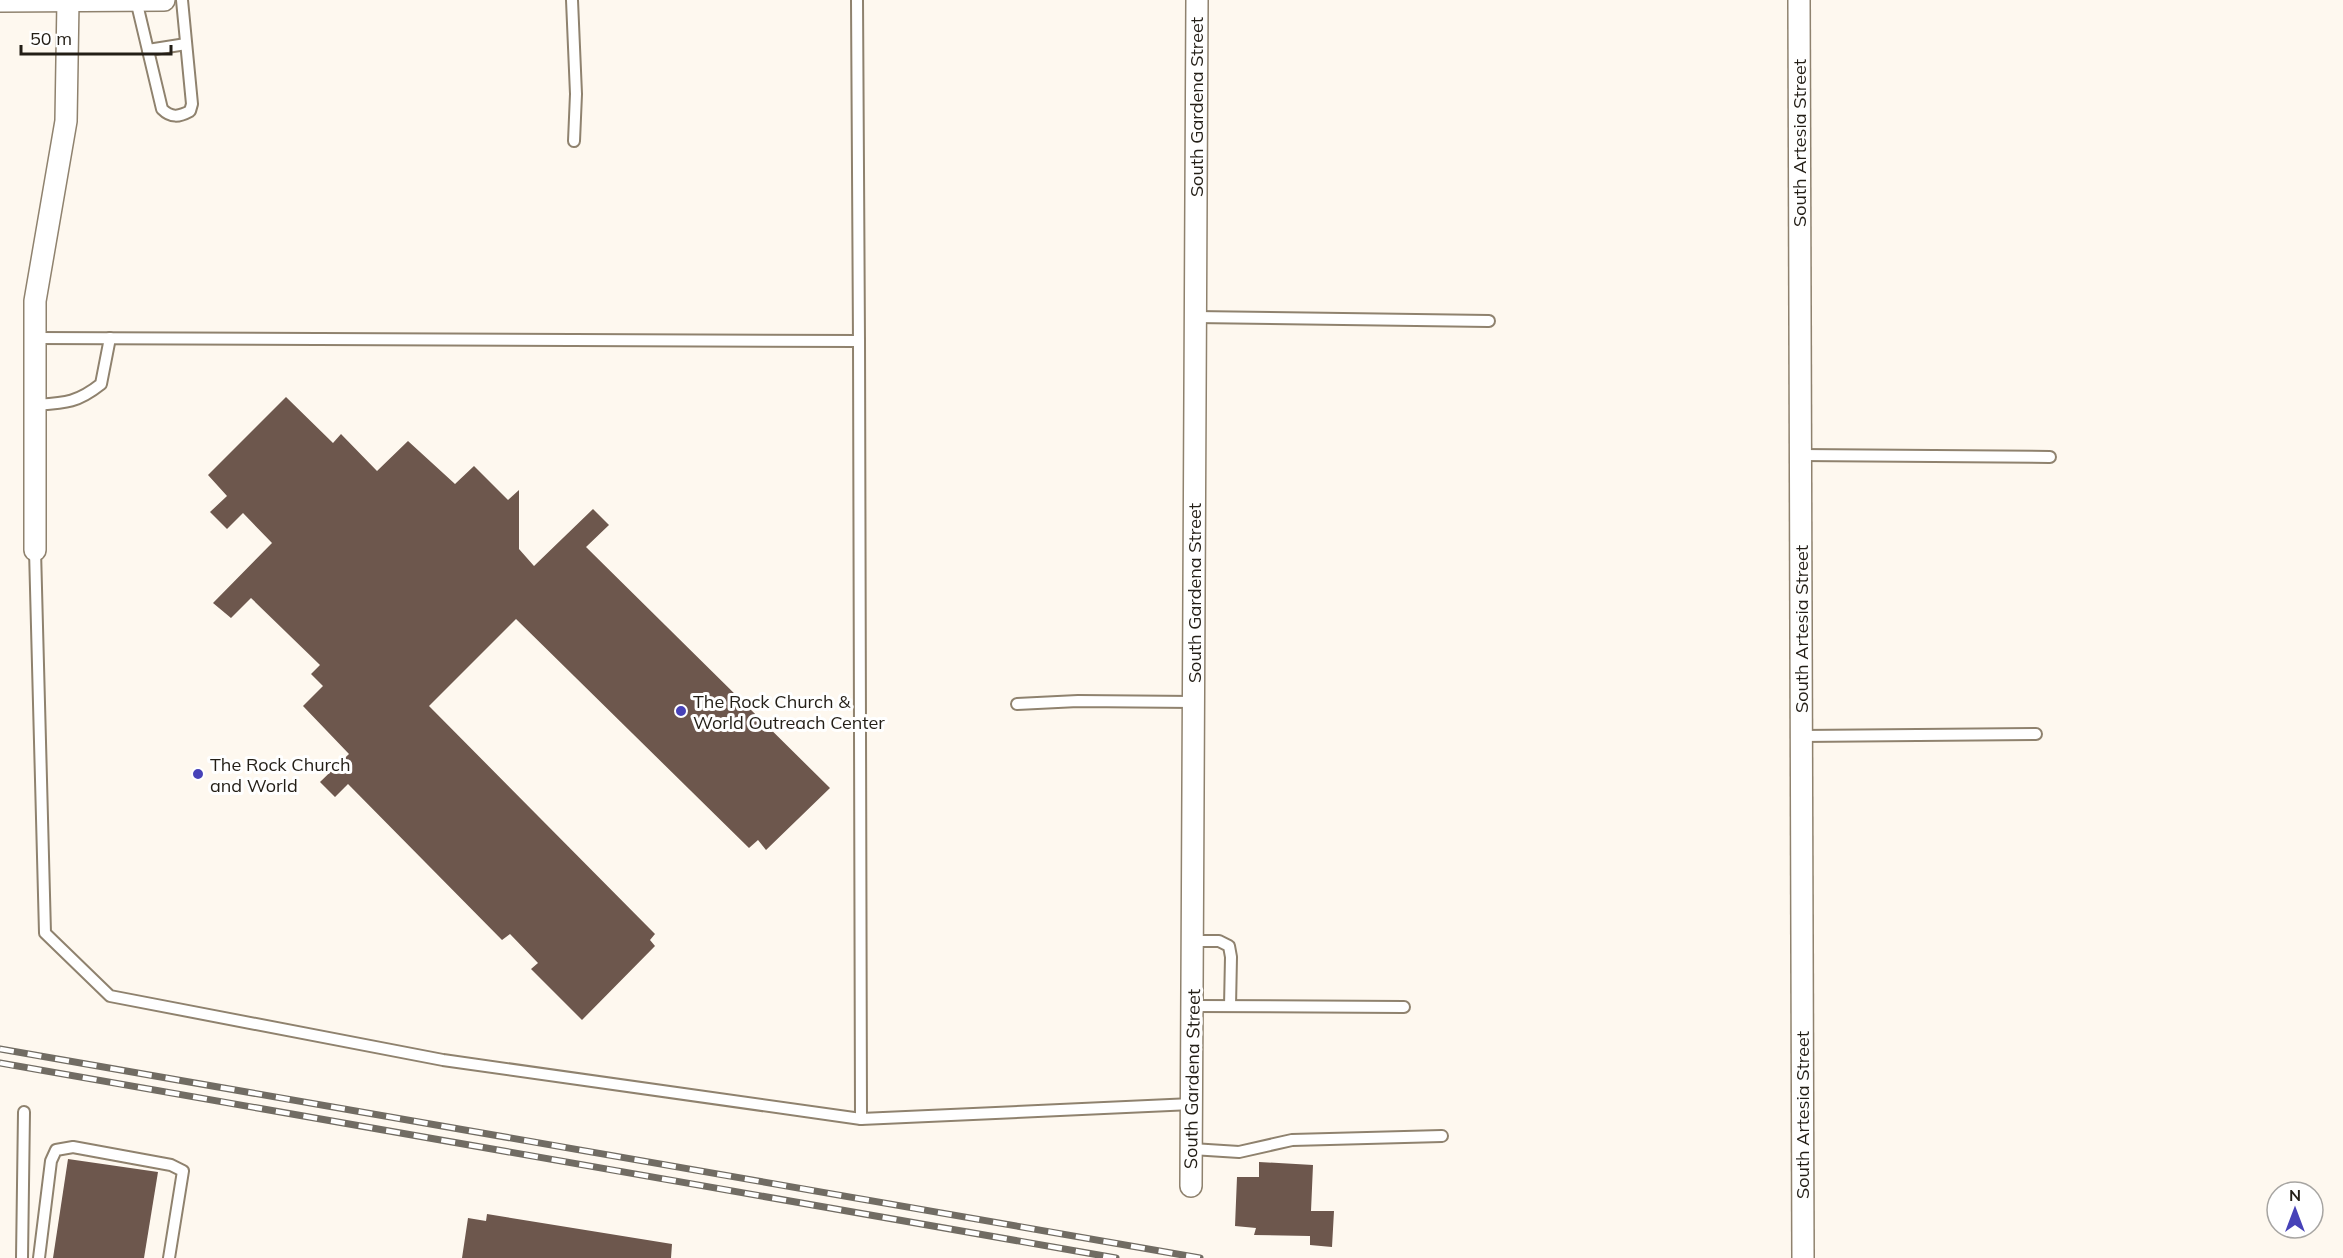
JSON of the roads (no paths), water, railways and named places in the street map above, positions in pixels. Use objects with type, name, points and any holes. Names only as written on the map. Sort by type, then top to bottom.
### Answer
[{"type":"street","points":[[0,1],[164,0]]},
{"type":"street","name":"South Gardena Street","points":[[1191,1186],[1197,0]]},
{"type":"street","name":"South Artesia Street","points":[[1799,0],[1803,1258]]},
{"type":"street","points":[[35,550],[35,301],[66,121],[68,1]]},
{"type":"lane","points":[[136,0],[162,109],[173,116],[190,111],[192,105],[182,0]]},
{"type":"lane","points":[[572,0],[576,94],[574,141]]},
{"type":"lane","points":[[857,0],[861,1119]]},
{"type":"lane","points":[[148,50],[186,44]]},
{"type":"lane","points":[[1195,317],[1489,321]]},
{"type":"lane","points":[[35,338],[859,341]]},
{"type":"lane","points":[[35,405],[64,403],[85,396],[101,384],[110,338]]},
{"type":"lane","points":[[1800,455],[2050,457]]},
{"type":"lane","points":[[35,550],[45,933],[110,996],[443,1060],[861,1119],[1192,1104]]},
{"type":"lane","points":[[1017,704],[1078,701],[1194,702]]},
{"type":"lane","points":[[1801,735],[2036,734]]},
{"type":"lane","points":[[1193,941],[1219,941],[1229,946],[1231,957],[1230,1006]]},
{"type":"lane","points":[[1193,1006],[1404,1007]]},
{"type":"lane","points":[[22,1258],[24,1112]]},
{"type":"lane","points":[[1192,1149],[1239,1152],[1292,1140],[1442,1136]]},
{"type":"lane","points":[[39,1258],[51,1161],[56,1150],[73,1147],[171,1165],[183,1171],[169,1258]]},
{"type":"railway","points":[[0,1049],[1200,1258]]},
{"type":"railway","points":[[0,1063],[1116,1258]]},
{"type":"place","name":"The Rock Church & World Outreach Center","points":[[681,711]]},
{"type":"place","name":"The Rock Church and World","points":[[198,774]]}]
